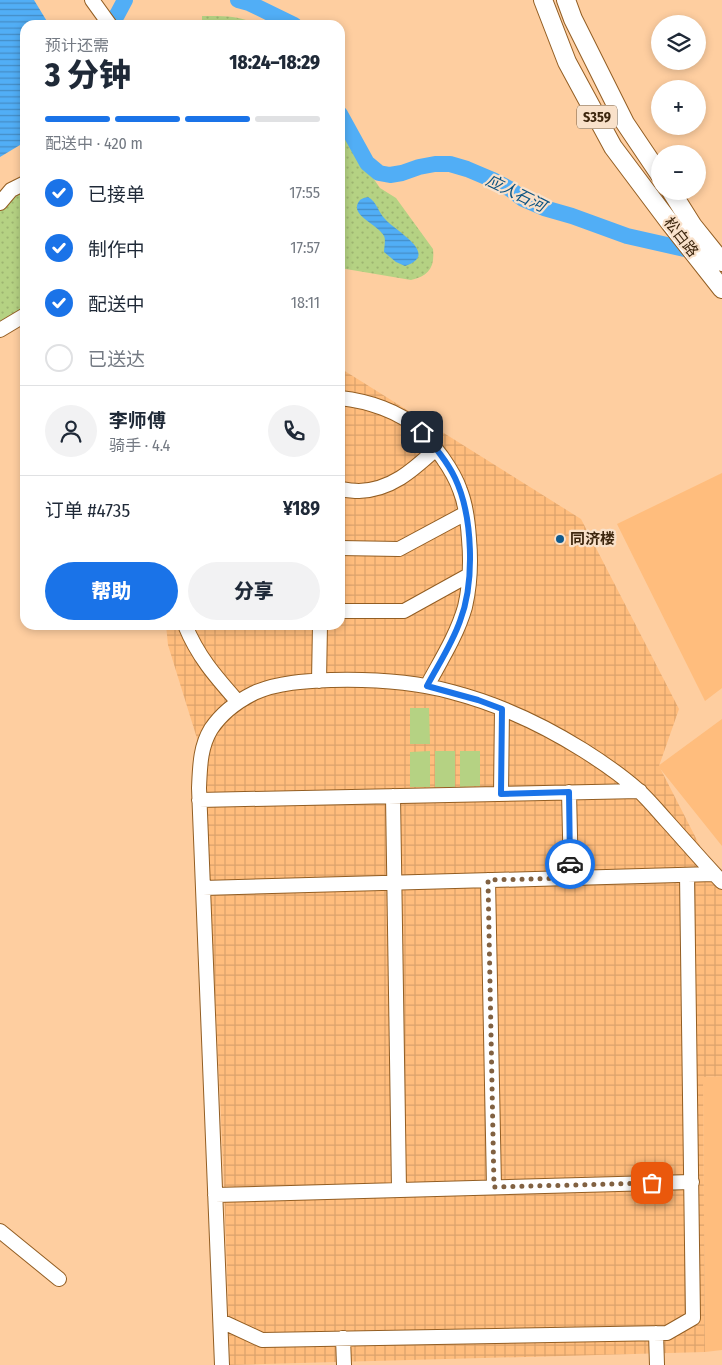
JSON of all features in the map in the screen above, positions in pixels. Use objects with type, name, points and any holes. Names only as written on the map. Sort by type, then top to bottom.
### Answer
[{"type":"main road","name":"松白路","points":[[543,0],[567,62],[613,148],[722,289]]},
{"type":"main road","name":"S359","points":[[566,0],[573,19],[625,123],[651,162]]},
{"type":"main road","name":"松白路","points":[[677,200],[722,262]]},
{"type":"street","points":[[92,0],[106,20]]},
{"type":"street","points":[[0,203],[11,190],[20,186]]},
{"type":"street","points":[[0,330],[20,318]]},
{"type":"street","points":[[345,399],[366,403],[412,423],[436,449],[454,476],[460,490],[466,513],[470,550],[468,593],[461,620],[454,637],[427,686]]},
{"type":"street","points":[[345,490],[370,490],[394,482],[406,475],[436,449]]},
{"type":"street","points":[[345,548],[398,548],[466,513]]},
{"type":"street","points":[[345,611],[404,611],[469,575]]},
{"type":"street","points":[[187,630],[206,664],[238,702]]},
{"type":"street","points":[[319,681],[320,630]]},
{"type":"street","points":[[222,1365],[199,800],[201,755],[212,728],[222,716],[238,702],[272,687],[319,681],[383,680],[427,686],[478,700],[544,728],[578,746],[603,763],[640,791],[718,878]]},
{"type":"street","points":[[501,794],[502,709]]},
{"type":"street","points":[[199,800],[640,791]]},
{"type":"street","points":[[569,792],[571,878]]},
{"type":"street","points":[[393,796],[399,1189]]},
{"type":"street","points":[[203,888],[687,874],[718,878]]},
{"type":"street","points":[[221,1321],[262,1340],[667,1333],[694,1318],[687,874]]},
{"type":"street","points":[[488,880],[494,1187]]},
{"type":"street","points":[[216,1195],[692,1182]]},
{"type":"street","points":[[0,1231],[59,1279]]},
{"type":"street","points":[[656,1333],[657,1365]]},
{"type":"street","points":[[343,1338],[344,1365]]},
{"type":"shaded area","points":[[345,371],[581,519],[679,709],[659,766],[722,889],[722,1076],[703,1077],[705,1352],[230,1365],[224,1183],[204,761],[168,645],[166,630],[345,630]]},
{"type":"shaded area","points":[[722,473],[722,688],[705,701],[617,524]]},
{"type":"shaded area","points":[[722,719],[722,846],[658,766]]},
{"type":"shaded area","points":[[722,1076],[722,1350],[705,1352],[703,1077]]},
{"type":"green space","points":[[202,16],[223,16],[244,20],[202,20]]},
{"type":"green space","points":[[345,138],[380,188],[396,198],[433,249],[433,261],[429,270],[422,276],[411,280],[345,269]]},
{"type":"green space","points":[[20,178],[20,324],[0,335],[0,191]]},
{"type":"green space","points":[[410,708],[429,708],[430,744],[410,744]]},
{"type":"green space","points":[[430,751],[430,787],[410,787],[410,752]]},
{"type":"green space","points":[[435,751],[455,751],[455,787],[435,787]]},
{"type":"green space","points":[[460,751],[480,751],[480,786],[460,787]]},
{"type":"water","points":[[0,0],[34,0],[46,20],[20,20],[20,145],[0,157]]},
{"type":"water","points":[[368,197],[385,219],[412,242],[417,249],[418,255],[415,261],[405,266],[396,262],[384,252],[384,236],[358,212],[358,203],[363,198]]},
{"type":"waterway","name":"应人石河","points":[[112,20],[125,0]]},
{"type":"waterway","name":"应人石河","points":[[238,0],[249,3],[284,20]]},
{"type":"waterway","name":"应人石河","points":[[345,123],[367,163],[379,173],[390,175],[435,164],[450,164],[493,180],[523,199],[544,208],[627,236],[698,252]]},
{"type":"way so far","points":[[570,864],[571,878],[488,880],[494,1187],[652,1183]]},
{"type":"place","name":"同济楼","points":[[560,539]]},
{"type":"route","points":[[422,432],[446,463],[460,490],[466,513],[470,550],[468,593],[461,620],[454,637],[427,686],[453,692],[502,709],[501,794],[569,792],[570,864]]}]
